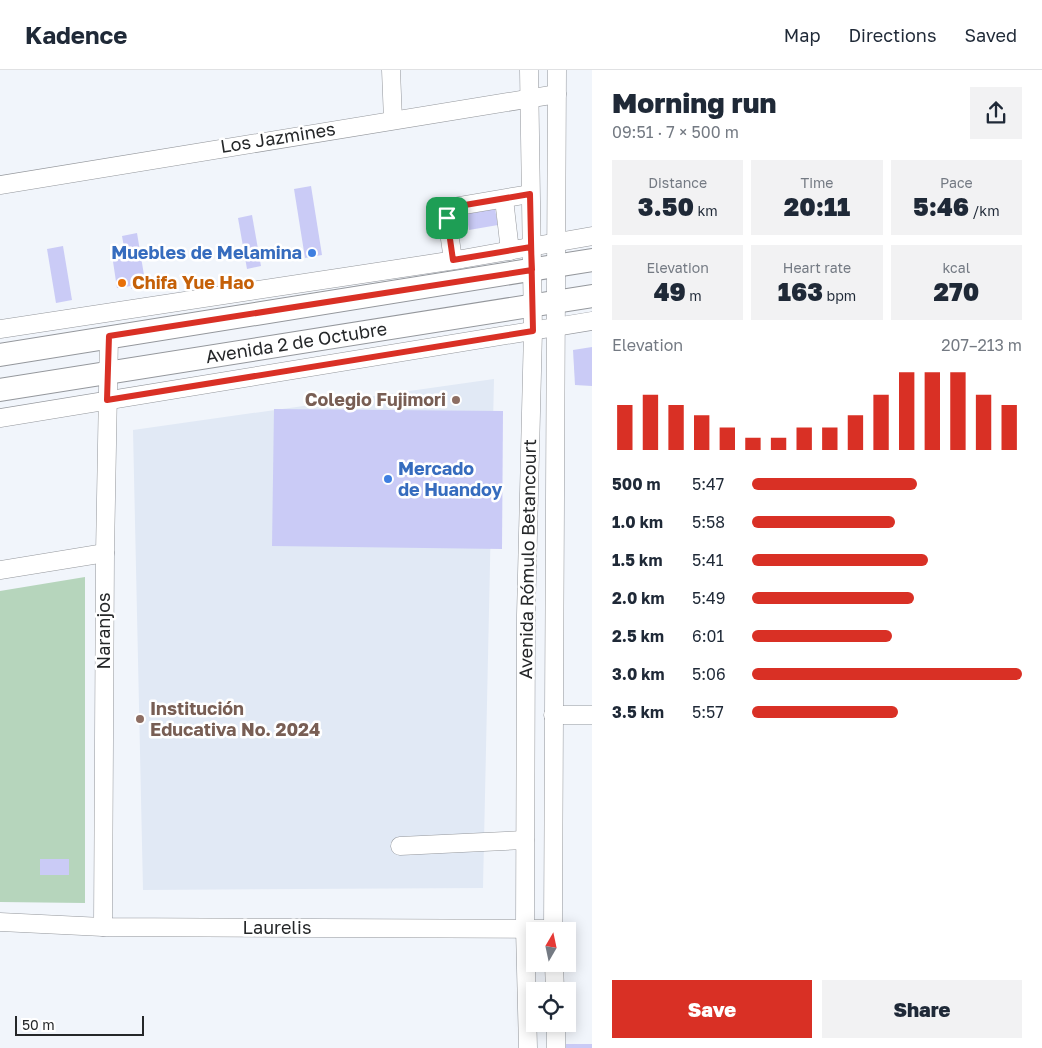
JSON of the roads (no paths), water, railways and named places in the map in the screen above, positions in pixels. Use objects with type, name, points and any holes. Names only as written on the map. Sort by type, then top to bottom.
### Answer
[{"type":"main road","name":"Avenida 2 de Octubre","points":[[0,355],[592,260]]},
{"type":"main road","name":"Avenida 2 de Octubre","points":[[0,390],[592,296]]},
{"type":"street","points":[[391,70],[393,120]]},
{"type":"street","name":"Avenida Rómulo Betancourt","points":[[528,1048],[525,929],[526,615],[533,331],[529,70]]},
{"type":"street","name":"Avenida Rómulo Betancourt","points":[[553,922],[557,70]]},
{"type":"street","name":"Los Jazmines","points":[[0,185],[557,94]]},
{"type":"street","points":[[453,260],[447,218],[448,212],[453,207],[530,194]]},
{"type":"street","points":[[504,199],[510,251]]},
{"type":"street","points":[[0,329],[453,260],[592,236]]},
{"type":"street","name":"Avenida 2 de Octubre","points":[[0,418],[592,321]]},
{"type":"street","name":"Naranjos","points":[[102,927],[107,372],[109,336]]},
{"type":"street","points":[[0,570],[105,553]]},
{"type":"street","points":[[553,715],[592,715]]},
{"type":"street","points":[[400,846],[525,840]]},
{"type":"street","name":"Laurelis","points":[[0,922],[102,927],[525,929]]},
{"type":"street","points":[[556,1032],[556,1048]]},
{"type":"place","name":"Muebles de Melamina","points":[[312,253]]},
{"type":"place","name":"Chifa Yue Hao","points":[[122,283]]},
{"type":"place","name":"Colegio Fujimori","points":[[456,400]]},
{"type":"place","name":"Mercado de Huandoy","points":[[388,479]]},
{"type":"place","name":"Institución Educativa No. 2024","points":[[140,719]]}]
